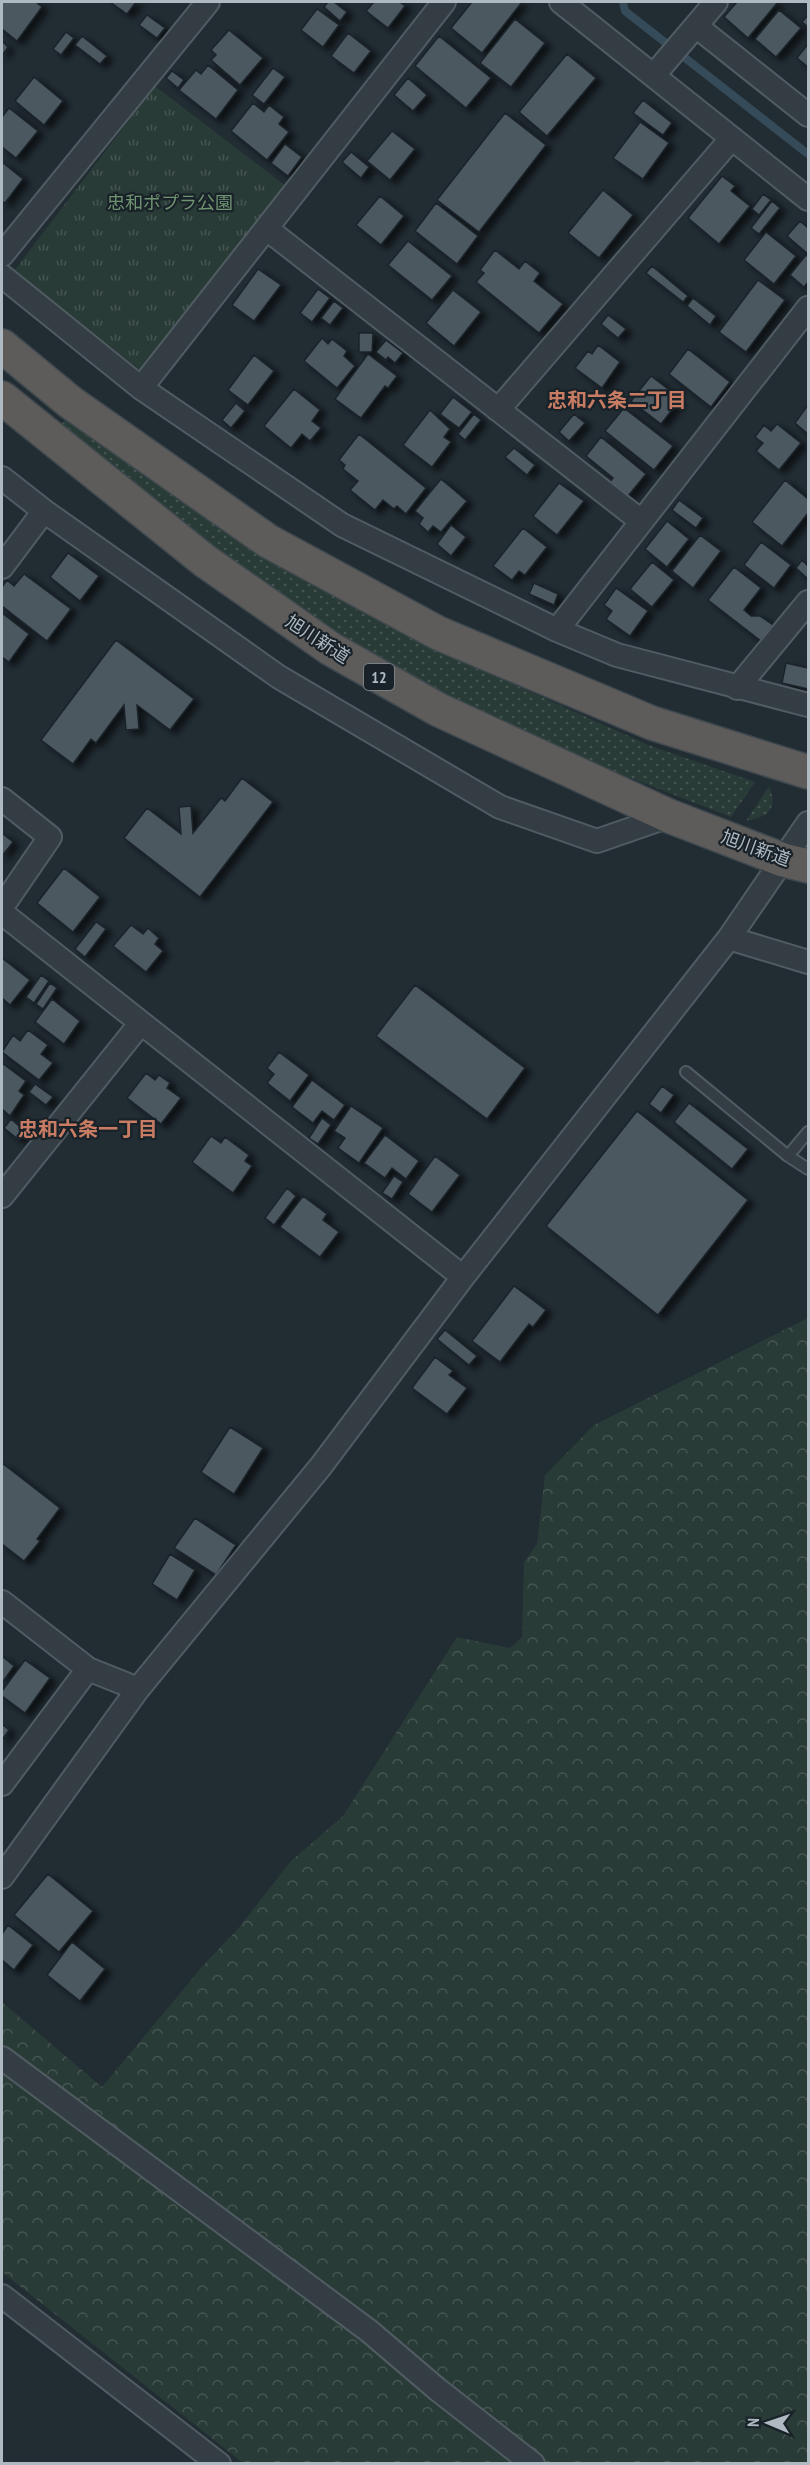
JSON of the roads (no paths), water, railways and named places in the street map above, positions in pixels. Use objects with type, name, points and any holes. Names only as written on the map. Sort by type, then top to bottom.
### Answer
[{"type":"highway","points":[[2,346],[70,402],[267,541],[438,633],[652,723],[808,772]]},
{"type":"highway","name":"旭川新道","points":[[2,398],[205,561],[331,650],[439,710],[669,816],[796,863]]},
{"type":"street","points":[[2,255],[207,2]]},
{"type":"street","points":[[141,388],[444,2]]},
{"type":"street","points":[[561,2],[660,68],[732,138],[808,199]]},
{"type":"street","points":[[660,68],[716,2]]},
{"type":"street","points":[[696,26],[808,115]]},
{"type":"street","points":[[498,410],[732,138]]},
{"type":"street","points":[[267,229],[641,521]]},
{"type":"street","points":[[2,276],[141,388],[342,525],[556,630],[616,655],[808,705]]},
{"type":"street","points":[[556,630],[808,308]]},
{"type":"street","points":[[2,478],[44,512],[279,677],[500,807],[597,842],[669,816]]},
{"type":"street","points":[[2,567],[44,512]]},
{"type":"street","points":[[738,688],[808,602]]},
{"type":"street","points":[[2,799],[50,837],[2,907]]},
{"type":"street","points":[[2,1877],[138,1689],[321,1466],[463,1277],[729,938],[796,863],[808,823]]},
{"type":"street","points":[[2,913],[463,1277]]},
{"type":"street","points":[[729,938],[808,962]]},
{"type":"street","points":[[2,1196],[140,1024]]},
{"type":"street","points":[[2,1602],[88,1669],[138,1689]]},
{"type":"street","points":[[2,1784],[88,1669]]},
{"type":"street","points":[[2,2058],[369,2331],[437,2389],[533,2463]]},
{"type":"street","points":[[2,2296],[219,2463]]},
{"type":"lane","points":[[686,1072],[788,1156],[808,1169]]},
{"type":"lane","points":[[788,1156],[808,1132]]},
{"type":"waterway","points":[[623,2],[625,11],[808,154]]},
{"type":"district","name":"忠和六条二丁目","points":[[617,400]]},
{"type":"district","name":"忠和六条一丁目","points":[[88,1129]]},
{"type":"park label","name":"忠和ポプラ公園","points":[[170,202]]}]
